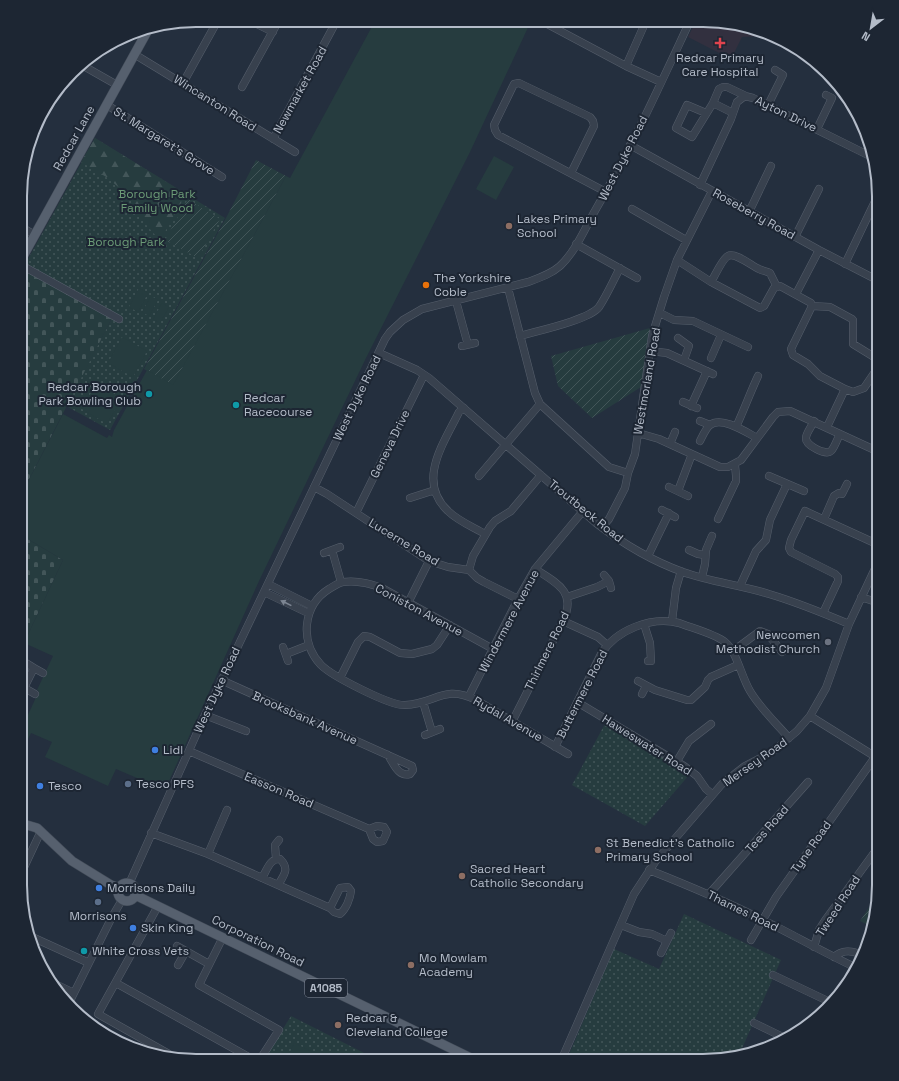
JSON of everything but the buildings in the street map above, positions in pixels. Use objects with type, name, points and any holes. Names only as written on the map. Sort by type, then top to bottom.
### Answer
[{"type":"main road","name":"Redcar Lane","points":[[27,249],[145,35]]},
{"type":"main road","points":[[27,825],[41,832],[72,860],[119,888]]},
{"type":"main road","points":[[123,884],[129,884],[135,890],[135,895],[130,901],[122,900],[118,893],[119,888],[123,884]]},
{"type":"main road","name":"Corporation Road","points":[[135,895],[462,1054]]},
{"type":"street","points":[[183,83],[214,27]]},
{"type":"street","points":[[262,27],[272,32]]},
{"type":"street","points":[[242,87],[275,27]]},
{"type":"street","name":"Newmarket Road","points":[[273,139],[333,27]]},
{"type":"street","points":[[553,27],[626,66],[661,82]]},
{"type":"street","points":[[626,66],[643,27]]},
{"type":"street","name":"West Dyke Road","points":[[129,884],[221,680],[378,353],[390,332],[403,320],[422,309],[508,288],[544,276],[559,267],[568,257],[606,192],[687,27]]},
{"type":"street","name":"Wincanton Road","points":[[134,54],[295,152]]},
{"type":"street","points":[[87,68],[118,85]]},
{"type":"street","points":[[768,105],[783,75],[775,70]]},
{"type":"street","points":[[571,174],[594,126],[593,121],[590,117],[519,83],[514,84],[494,126],[498,135],[571,174],[606,192]]},
{"type":"street","points":[[706,113],[688,105],[676,128],[692,137],[713,103],[719,89],[723,87],[746,96]]},
{"type":"street","points":[[817,129],[832,98],[826,95]]},
{"type":"street","name":"Ayton Drive","points":[[700,185],[737,102],[746,96],[768,105],[866,153]]},
{"type":"street","points":[[713,103],[733,113]]},
{"type":"street","name":"St. Margaret's Grove","points":[[106,105],[222,176]]},
{"type":"street","name":"Roseberry Road","points":[[630,145],[749,212],[872,278]]},
{"type":"street","points":[[749,212],[771,166]]},
{"type":"street","points":[[795,237],[819,189]]},
{"type":"street","name":"Westmorland Road","points":[[602,527],[609,519],[625,488],[628,473],[635,454],[652,336],[677,260],[712,191]]},
{"type":"street","points":[[845,264],[872,208]]},
{"type":"street","points":[[632,209],[686,240]]},
{"type":"street","points":[[27,230],[35,235]]},
{"type":"street","points":[[576,244],[637,278]]},
{"type":"street","points":[[796,294],[819,250]]},
{"type":"street","points":[[711,282],[724,260],[728,255],[731,255],[738,257],[770,274],[777,287]]},
{"type":"street","points":[[677,260],[761,311],[772,290],[780,286],[808,301],[812,306],[830,307],[852,318],[853,344],[872,356]]},
{"type":"street","points":[[27,268],[118,319]]},
{"type":"street","points":[[520,336],[546,329],[592,313],[598,308],[620,268]]},
{"type":"street","points":[[508,288],[535,393],[540,404],[610,467],[628,473]]},
{"type":"street","points":[[456,301],[468,345]]},
{"type":"street","points":[[812,306],[791,349],[793,355],[808,364],[820,376],[853,392],[864,388],[872,376]]},
{"type":"street","points":[[660,313],[674,320],[693,321],[721,336],[748,347]]},
{"type":"street","points":[[711,358],[721,336]]},
{"type":"street","points":[[678,338],[689,346],[684,360]]},
{"type":"street","points":[[650,351],[668,353],[710,373],[694,407],[683,402]]},
{"type":"street","name":"Troutbeck Road","points":[[378,353],[424,375],[602,527],[614,536],[648,556],[681,571],[769,594],[849,624]]},
{"type":"street","name":"Geneva Drive","points":[[356,513],[424,375]]},
{"type":"street","points":[[736,427],[758,376]]},
{"type":"street","points":[[743,388],[750,392]]},
{"type":"street","points":[[827,427],[846,389]]},
{"type":"street","points":[[478,476],[540,404]]},
{"type":"street","points":[[464,408],[459,412],[435,463],[433,478],[435,490],[443,506],[448,512],[485,534]]},
{"type":"street","points":[[638,433],[658,439],[720,467],[728,467],[735,465],[741,460],[778,412],[790,411],[872,449]]},
{"type":"street","points":[[700,421],[710,425],[723,423],[736,427],[757,438]]},
{"type":"street","points":[[814,421],[806,437],[807,443],[811,446],[828,453],[832,450],[840,434]]},
{"type":"street","points":[[700,441],[710,425]]},
{"type":"street","points":[[670,444],[675,432]]},
{"type":"street","points":[[678,491],[692,454]]},
{"type":"street","points":[[718,519],[736,481],[735,465]]},
{"type":"street","points":[[518,599],[484,582],[469,570],[473,556],[485,534],[495,521],[518,504],[541,475]]},
{"type":"street","points":[[769,476],[804,491]]},
{"type":"street","points":[[740,586],[756,551],[766,540],[768,526],[787,484]]},
{"type":"street","points":[[824,519],[834,496],[839,493],[842,494],[847,484]]},
{"type":"street","name":"Lucerne Road","points":[[314,487],[429,560],[448,567],[469,570]]},
{"type":"street","points":[[669,487],[688,496]]},
{"type":"street","points":[[410,498],[435,490]]},
{"type":"street","points":[[722,510],[730,514]]},
{"type":"street","name":"Windermere Avenue","points":[[469,696],[518,599],[535,569],[583,511]]},
{"type":"street","points":[[823,613],[838,581],[838,577],[835,574],[792,552],[789,548],[791,540],[805,511],[872,542]]},
{"type":"street","points":[[648,556],[669,514]]},
{"type":"street","points":[[702,577],[705,564],[705,555],[712,536]]},
{"type":"street","points":[[324,553],[340,547]]},
{"type":"street","points":[[264,592],[308,613],[324,592],[341,582],[332,550]]},
{"type":"street","points":[[689,550],[705,555]]},
{"type":"street","points":[[408,602],[429,560]]},
{"type":"street","name":"Thirlmere Road","points":[[512,722],[568,609],[567,597],[560,585],[535,569]]},
{"type":"street","points":[[672,621],[676,588],[681,571]]},
{"type":"street","name":"Mersey Road","points":[[564,1054],[634,894],[649,870],[712,794],[730,777],[745,766],[772,752],[789,738],[810,716],[826,688],[849,624],[872,574]]},
{"type":"street","name":"Coniston Avenue","points":[[341,582],[369,583],[382,588],[493,649]]},
{"type":"street","points":[[567,597],[608,582]]},
{"type":"street","points":[[268,584],[312,606]]},
{"type":"street","points":[[861,597],[872,601]]},
{"type":"street","name":"Rydal Avenue","points":[[308,613],[306,634],[315,658],[321,666],[340,678],[383,700],[404,706],[424,702],[446,694],[454,693],[469,696],[568,754]]},
{"type":"street","points":[[563,621],[598,637],[607,645]]},
{"type":"street","name":"Buttermere Road","points":[[555,747],[601,654],[607,645],[627,631],[655,621],[672,621],[724,641],[733,651]]},
{"type":"street","points":[[644,624],[650,650],[651,661],[648,661]]},
{"type":"street","points":[[340,678],[358,642],[364,636],[370,637],[400,653],[412,654],[432,649],[441,642],[450,625]]},
{"type":"street","points":[[788,648],[782,652],[768,634],[760,631],[733,651],[750,691],[760,706],[789,738]]},
{"type":"street","points":[[286,654],[309,645]]},
{"type":"street","points":[[283,647],[288,662]]},
{"type":"street","points":[[27,664],[43,673]]},
{"type":"street","points":[[638,681],[646,686],[686,700],[691,700],[701,691],[711,677],[738,665]]},
{"type":"street","points":[[27,679],[34,668]]},
{"type":"street","name":"Brooksbank Avenue","points":[[221,680],[388,756]]},
{"type":"street","points":[[642,694],[646,686]]},
{"type":"street","points":[[27,690],[35,694]]},
{"type":"street","points":[[424,702],[429,734],[440,729]]},
{"type":"street","name":"Haweswater Road","points":[[577,702],[677,761],[697,776],[706,789],[712,794]]},
{"type":"street","points":[[205,715],[246,731]]},
{"type":"street","points":[[810,716],[872,755]]},
{"type":"street","points":[[677,761],[689,741],[711,724]]},
{"type":"street","name":"Easson Road","points":[[189,751],[369,828]]},
{"type":"street","name":"Tyne Road","points":[[751,940],[776,897],[872,765]]},
{"type":"street","name":"Tees Road","points":[[709,894],[808,782]]},
{"type":"street","points":[[208,854],[228,810]]},
{"type":"street","points":[[27,861],[41,832]]},
{"type":"street","points":[[151,833],[208,854],[330,908]]},
{"type":"street","points":[[276,859],[275,845],[279,840]]},
{"type":"street","name":"Tweed Road","points":[[814,947],[819,930],[872,856]]},
{"type":"street","points":[[262,878],[271,862],[276,859],[280,859],[285,864],[286,869],[278,885]]},
{"type":"street","name":"Thames Road","points":[[649,870],[709,894],[852,965]]},
{"type":"street","points":[[71,999],[112,916],[122,900]]},
{"type":"street","points":[[158,906],[98,1014],[164,1051]]},
{"type":"street","points":[[621,925],[639,932],[652,934],[667,941]]},
{"type":"street","points":[[661,953],[671,932]]},
{"type":"street","points":[[223,937],[199,985],[278,1030],[263,1054]]},
{"type":"street","points":[[36,939],[89,963]]},
{"type":"street","points":[[177,946],[209,964]]},
{"type":"street","points":[[178,965],[186,951]]},
{"type":"street","points":[[834,957],[839,953],[853,951],[858,953]]},
{"type":"street","points":[[773,976],[827,1000]]},
{"type":"street","points":[[116,983],[245,1054]]},
{"type":"street","points":[[61,987],[74,993]]},
{"type":"street","points":[[754,1023],[780,1036]]},
{"type":"shaded area","name":"Redcar Primary Care Hospital","points":[[693,27],[725,28],[758,36],[742,37],[731,59],[688,37]]},
{"type":"green space","name":"Redcar Racecourse","points":[[372,27],[528,27],[470,152],[366,358],[259,581],[165,790],[116,769],[108,786],[45,757],[52,742],[31,733],[27,741],[27,717],[39,691],[37,690],[53,656],[27,644],[27,637],[63,560],[27,539],[27,483],[63,414],[107,438],[109,435],[112,437],[114,430],[147,370],[173,385],[286,176],[290,178]]},
{"type":"green space","name":"Borough Park","points":[[95,138],[225,218],[110,430],[66,406],[112,318],[27,270],[27,261]]},
{"type":"green space","name":"Borough Park Family Wood","points":[[95,138],[186,194],[161,239],[156,236],[142,220],[133,200],[108,178],[81,162]]},
{"type":"green space","points":[[494,156],[514,167],[496,200],[476,189]]},
{"type":"green space","points":[[256,160],[286,176],[173,386],[144,369]]},
{"type":"green space","points":[[188,199],[220,219],[198,258],[165,240]]},
{"type":"green space","points":[[27,270],[112,318],[27,483]]},
{"type":"green space","points":[[139,288],[148,293],[138,312],[129,307]]},
{"type":"green space","points":[[151,296],[158,300],[149,316],[142,312]]},
{"type":"green space","points":[[162,303],[169,307],[160,323],[153,319]]},
{"type":"green space","points":[[650,328],[641,387],[592,418],[558,386],[551,356]]},
{"type":"green space","points":[[122,337],[147,351],[133,377],[108,363]]},
{"type":"green space","points":[[96,384],[122,398],[107,424],[82,409]]},
{"type":"green space","points":[[27,539],[63,560],[27,637]]},
{"type":"green space","points":[[606,722],[673,762],[690,774],[645,826],[572,785]]},
{"type":"green space","points":[[871,904],[867,925],[860,921]]},
{"type":"green space","points":[[684,914],[781,960],[742,1049],[714,1054],[569,1054],[614,949],[659,969]]},
{"type":"green space","points":[[291,1016],[366,1054],[267,1054]]},
{"type":"green space","points":[[294,1043],[317,1054],[289,1054]]},
{"type":"place","name":"Redcar Primary Care Hospital","points":[[720,43]]},
{"type":"place","name":"Lakes Primary School","points":[[509,226]]},
{"type":"place","name":"The Yorkshire Coble","points":[[426,285]]},
{"type":"place","name":"Redcar Borough Park Bowling Club","points":[[149,394]]},
{"type":"place","name":"Redcar Racecourse","points":[[236,405]]},
{"type":"place","name":"Newcomen Methodist Church","points":[[828,642]]},
{"type":"place","name":"Lidl","points":[[155,750]]},
{"type":"place","name":"Tesco PFS","points":[[128,784]]},
{"type":"place","name":"Tesco","points":[[40,786]]},
{"type":"place","name":"St Benedict's Catholic Primary School","points":[[598,850]]},
{"type":"place","name":"Sacred Heart Catholic Secondary","points":[[462,876]]},
{"type":"place","name":"Morrisons Daily","points":[[99,888]]},
{"type":"place","name":"Morrisons","points":[[98,902]]},
{"type":"place","name":"Skin King","points":[[133,928]]},
{"type":"place","name":"White Cross Vets","points":[[84,951]]},
{"type":"place","name":"Mo Mowlam Academy","points":[[411,965]]},
{"type":"place","name":"Redcar & Cleveland College","points":[[338,1025]]}]
